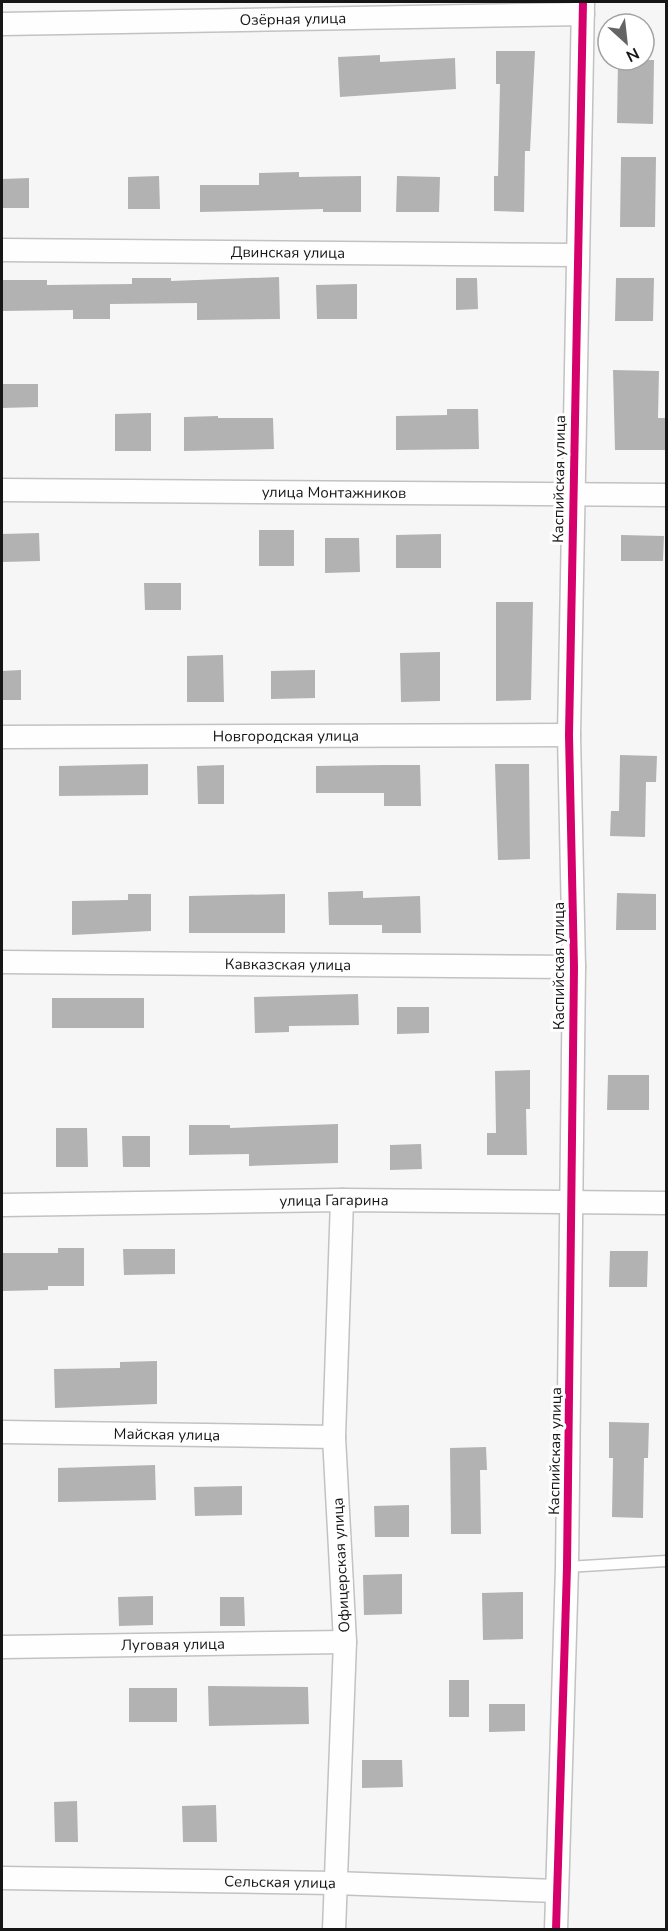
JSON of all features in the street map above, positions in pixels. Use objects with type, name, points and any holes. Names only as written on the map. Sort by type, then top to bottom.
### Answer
[{"type":"street","name":"Озёрная улица","points":[[2,24],[583,8]]},
{"type":"street","name":"Каспийская улица","points":[[556,1929],[567,1567],[574,967],[568,735],[576,255],[583,8]]},
{"type":"street","name":"Двинская улица","points":[[2,250],[576,255]]},
{"type":"street","name":"улица Монтажников","points":[[2,490],[666,495]]},
{"type":"street","name":"Новгородская улица","points":[[2,737],[568,735]]},
{"type":"street","name":"Кавказская улица","points":[[2,962],[574,967]]},
{"type":"street","name":"улица Гагарина","points":[[2,1205],[342,1200],[666,1203]]},
{"type":"street","name":"Офицерская улица","points":[[334,1929],[345,1642],[334,1437],[342,1200]]},
{"type":"street","name":"Майская улица","points":[[2,1432],[334,1437]]},
{"type":"street","name":"Луговая улица","points":[[2,1647],[345,1642]]},
{"type":"street","name":"Сельская улица","points":[[2,1878],[334,1883],[556,1891]]},
{"type":"lane","points":[[567,1567],[666,1561]]},
{"type":"building","points":[[496,51],[535,51],[530,151],[525,151],[524,212],[494,211],[494,176],[498,176],[500,84],[496,84]]},
{"type":"building","points":[[380,55],[380,62],[455,58],[456,89],[340,97],[338,57]]},
{"type":"building","points":[[618,72],[654,72],[653,124],[617,123]]},
{"type":"building","points":[[621,157],[656,157],[655,227],[620,227]]},
{"type":"building","points":[[299,172],[299,177],[361,176],[361,212],[323,212],[323,209],[200,212],[200,185],[259,185],[259,173]]},
{"type":"building","points":[[159,176],[160,209],[128,209],[128,177]]},
{"type":"building","points":[[397,176],[440,177],[439,212],[396,212]]},
{"type":"building","points":[[29,178],[29,208],[2,208],[2,179]]},
{"type":"building","points":[[279,277],[280,319],[197,320],[197,303],[110,304],[110,319],[73,319],[73,310],[2,311],[2,280],[47,280],[47,285],[132,284],[132,278],[171,278],[171,281]]},
{"type":"building","points":[[456,278],[477,278],[478,309],[456,310]]},
{"type":"building","points":[[616,278],[654,278],[653,321],[615,321]]},
{"type":"building","points":[[357,284],[357,319],[317,319],[316,285]]},
{"type":"building","points":[[613,370],[659,371],[658,418],[666,418],[666,450],[615,450]]},
{"type":"building","points":[[2,384],[38,384],[38,407],[2,408]]},
{"type":"building","points":[[447,409],[478,409],[479,449],[396,450],[396,416],[447,415]]},
{"type":"building","points":[[151,413],[151,451],[115,451],[115,414]]},
{"type":"building","points":[[218,416],[218,418],[273,418],[274,449],[184,451],[184,417]]},
{"type":"building","points":[[259,530],[294,530],[294,566],[259,566]]},
{"type":"building","points":[[39,533],[40,561],[2,562],[2,534]]},
{"type":"building","points":[[441,534],[441,568],[396,568],[396,535]]},
{"type":"building","points":[[621,535],[664,536],[663,561],[621,561]]},
{"type":"building","points":[[325,538],[359,538],[360,572],[325,573]]},
{"type":"building","points":[[144,583],[181,583],[181,610],[145,610]]},
{"type":"building","points":[[496,602],[533,602],[531,700],[496,701]]},
{"type":"building","points":[[440,652],[440,701],[401,702],[400,653]]},
{"type":"building","points":[[223,655],[224,702],[187,702],[187,656]]},
{"type":"building","points":[[21,670],[21,700],[2,700],[2,671]]},
{"type":"building","points":[[315,670],[315,698],[271,699],[271,671]]},
{"type":"building","points":[[620,755],[657,756],[656,782],[646,782],[645,837],[610,836],[611,811],[619,811]]},
{"type":"building","points":[[148,764],[148,795],[59,796],[59,766]]},
{"type":"building","points":[[495,764],[529,764],[530,859],[498,860]]},
{"type":"building","points":[[224,765],[224,804],[198,804],[197,766]]},
{"type":"building","points":[[420,765],[421,806],[384,806],[384,793],[316,793],[316,766]]},
{"type":"building","points":[[363,891],[363,898],[420,896],[421,933],[382,933],[382,925],[329,925],[328,892]]},
{"type":"building","points":[[617,893],[656,894],[656,930],[616,930]]},
{"type":"building","points":[[128,894],[151,894],[151,931],[72,935],[72,901],[128,900]]},
{"type":"building","points":[[285,894],[285,933],[189,933],[189,896]]},
{"type":"building","points":[[358,994],[359,1025],[289,1026],[289,1032],[255,1033],[254,997]]},
{"type":"building","points":[[52,998],[144,998],[144,1028],[52,1028]]},
{"type":"building","points":[[397,1007],[429,1007],[429,1033],[397,1034]]},
{"type":"building","points":[[530,1070],[530,1109],[526,1109],[527,1155],[487,1155],[487,1133],[496,1133],[495,1071]]},
{"type":"building","points":[[608,1075],[649,1075],[649,1110],[607,1110]]},
{"type":"building","points":[[338,1124],[338,1163],[249,1166],[249,1154],[189,1155],[189,1125],[230,1125],[230,1128]]},
{"type":"building","points":[[56,1128],[87,1128],[88,1167],[56,1167]]},
{"type":"building","points":[[122,1136],[150,1136],[150,1167],[123,1167]]},
{"type":"building","points":[[421,1144],[422,1169],[390,1170],[390,1145]]},
{"type":"building","points":[[58,1248],[84,1248],[84,1286],[48,1286],[48,1290],[2,1291],[2,1253],[58,1253]]},
{"type":"building","points":[[123,1249],[175,1249],[175,1274],[124,1275]]},
{"type":"building","points":[[610,1251],[648,1251],[647,1287],[609,1287]]},
{"type":"building","points":[[157,1361],[157,1404],[55,1408],[54,1369],[120,1368],[120,1362]]},
{"type":"building","points":[[609,1422],[649,1423],[648,1458],[644,1458],[643,1518],[612,1517],[613,1458],[609,1458]]},
{"type":"building","points":[[486,1447],[487,1470],[480,1470],[481,1534],[451,1534],[450,1448]]},
{"type":"building","points":[[155,1465],[156,1500],[58,1502],[58,1468]]},
{"type":"building","points":[[242,1486],[242,1515],[195,1516],[194,1487]]},
{"type":"building","points":[[409,1505],[409,1537],[375,1537],[374,1506]]},
{"type":"building","points":[[402,1574],[402,1614],[364,1615],[363,1575]]},
{"type":"building","points":[[523,1592],[523,1639],[483,1640],[482,1593]]},
{"type":"building","points":[[153,1596],[153,1625],[119,1626],[118,1597]]},
{"type":"building","points":[[220,1597],[244,1597],[245,1626],[220,1626]]},
{"type":"building","points":[[449,1680],[469,1680],[469,1717],[449,1717]]},
{"type":"building","points":[[208,1686],[308,1687],[309,1724],[209,1726]]},
{"type":"building","points":[[129,1688],[177,1688],[177,1722],[129,1722]]},
{"type":"building","points":[[489,1704],[525,1704],[525,1731],[489,1732]]},
{"type":"building","points":[[362,1760],[402,1760],[403,1787],[362,1788]]},
{"type":"building","points":[[77,1801],[78,1842],[55,1842],[54,1802]]},
{"type":"building","points":[[216,1805],[217,1842],[183,1842],[182,1806]]},
{"type":"cycle path","points":[[556,1930],[567,1567],[574,967],[569,735],[583,2]]}]
